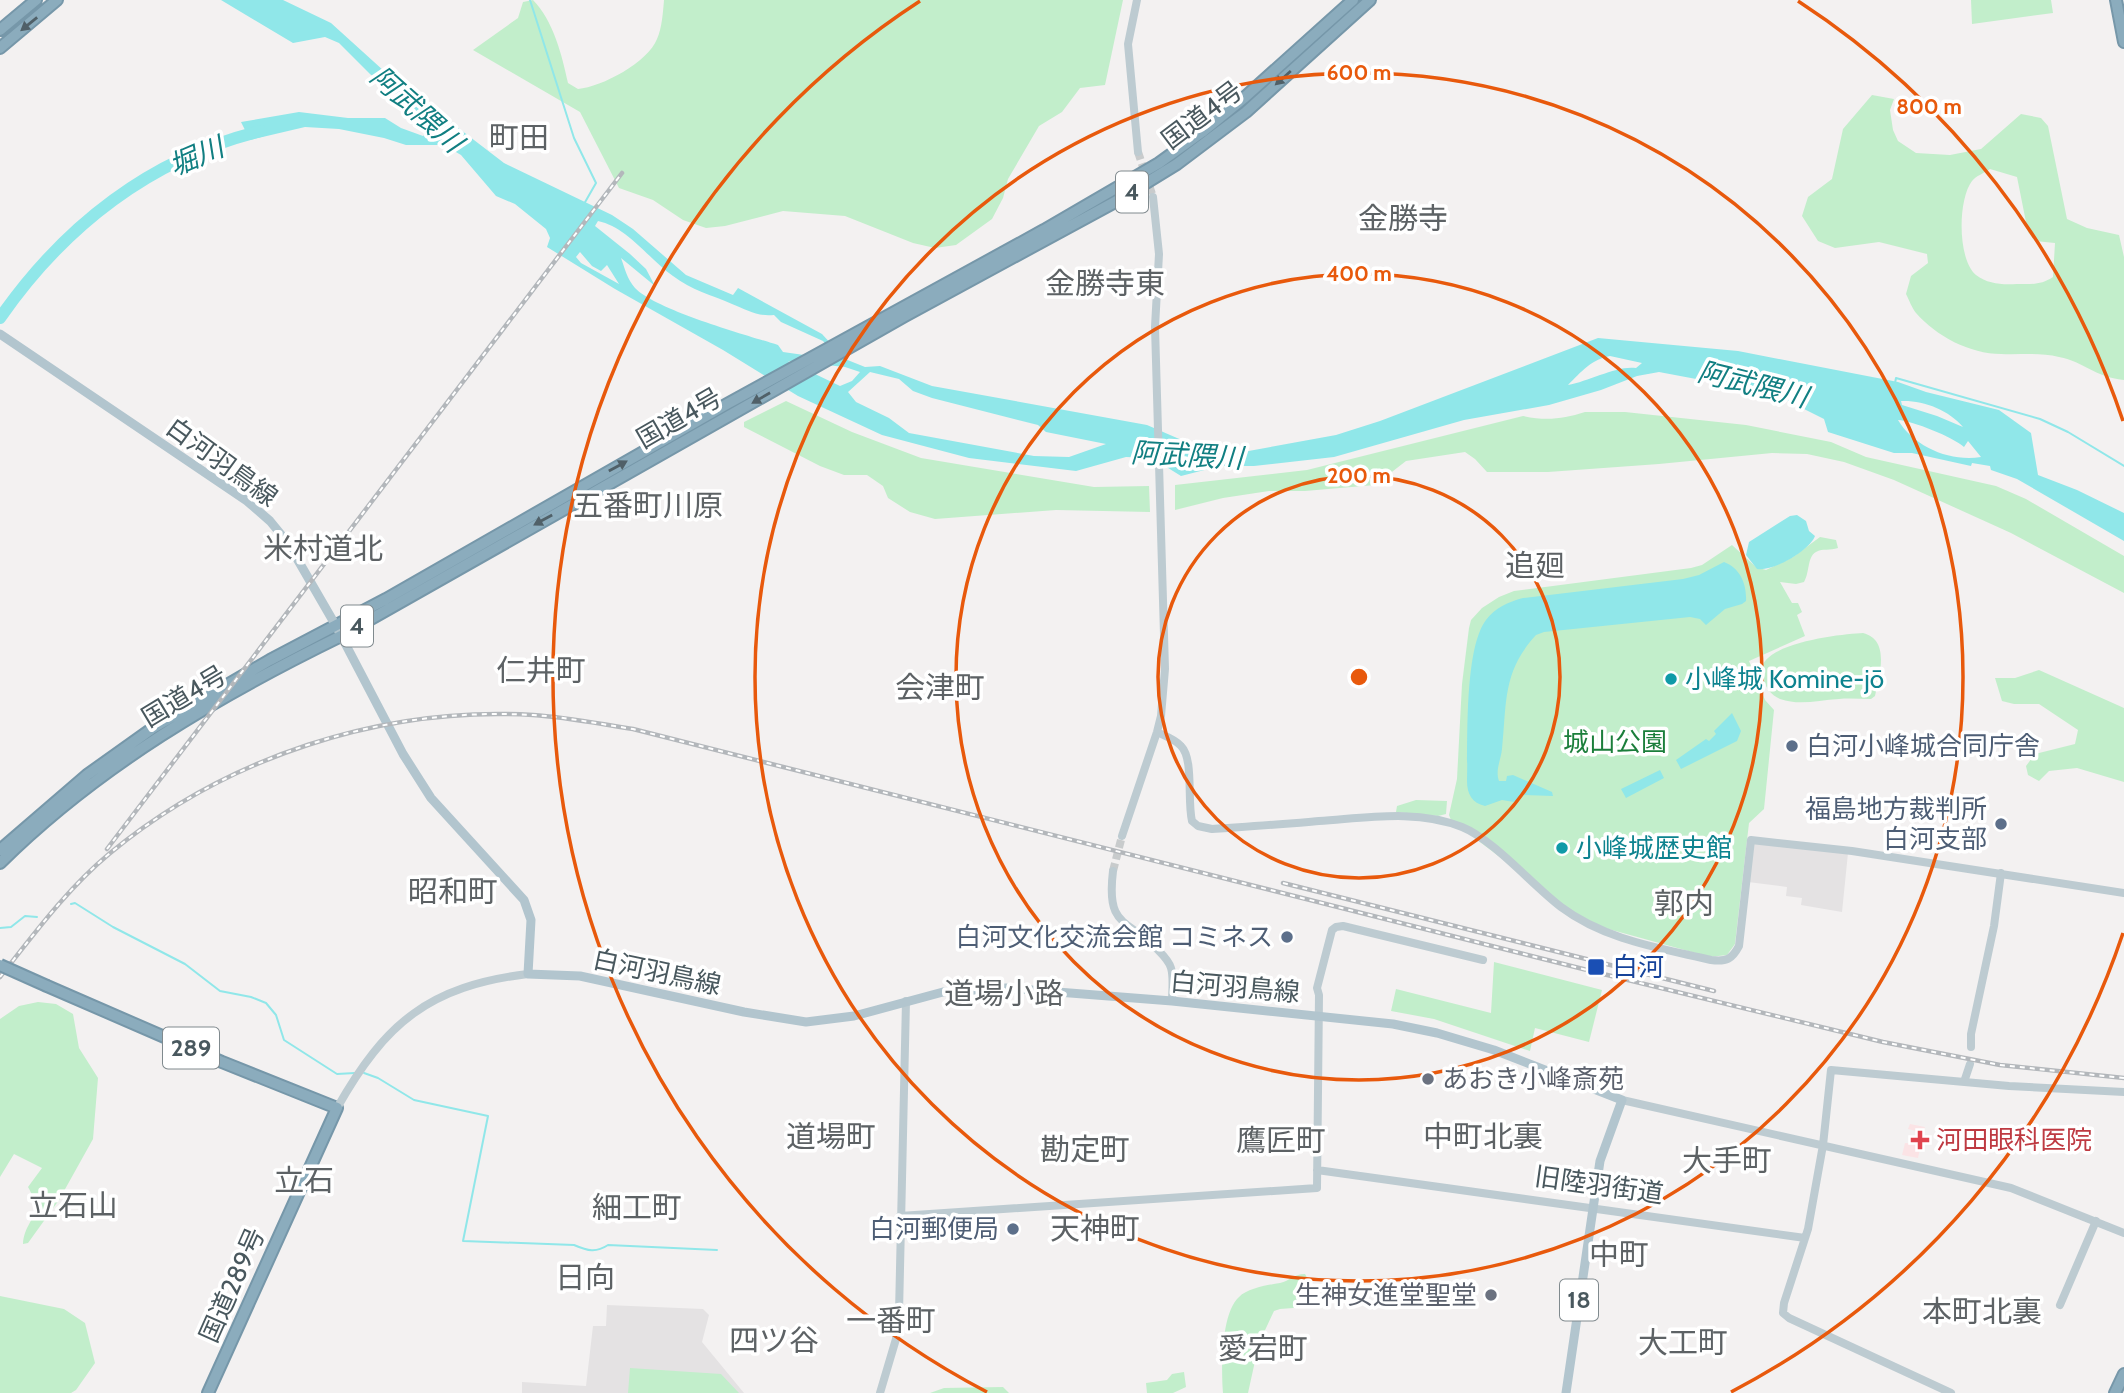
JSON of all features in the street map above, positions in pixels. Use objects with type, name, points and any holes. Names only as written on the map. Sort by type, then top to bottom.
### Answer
[{"type":"highway","points":[[0,30],[36,0]]},
{"type":"highway","points":[[0,48],[57,0]]},
{"type":"highway","name":"国道4号","points":[[0,863],[69,801],[140,749],[338,631],[729,410],[849,337],[1044,230],[1159,163],[1245,97],[1348,5],[1370,0]]},
{"type":"highway","points":[[2116,0],[2124,42]]},
{"type":"highway","name":"国道4号","points":[[729,410],[1115,202],[1177,164],[1245,112],[1348,5]]},
{"type":"highway","name":"国道4号","points":[[0,850],[87,775],[153,728],[270,660],[338,631]]},
{"type":"highway","name":"289","points":[[0,965],[222,1062],[337,1108]]},
{"type":"highway","name":"国道289号","points":[[208,1393],[337,1108]]},
{"type":"highway","points":[[2115,1393],[2124,1374]]},
{"type":"main road","name":"白河羽鳥線","points":[[0,334],[247,501],[270,521],[288,543],[403,754],[431,798],[524,900],[531,920],[528,974],[580,976],[744,1012],[806,1022],[854,1016],[957,990],[1006,988],[1172,1001],[1393,1024],[1437,1033],[1494,1051],[1622,1100]]},
{"type":"main road","name":"18","points":[[1566,1393],[1592,1208],[1603,1151],[1622,1100]]},
{"type":"street","points":[[1137,0],[1128,44],[1138,152]]},
{"type":"street","points":[[1122,836],[1157,732],[1165,669],[1156,400],[1156,297],[1159,254],[1153,197]]},
{"type":"street","points":[[1157,732],[1176,741],[1188,755],[1189,810],[1192,821],[1198,826],[1212,829],[1393,816],[1445,821],[1475,834],[1560,906],[1598,930],[1711,960],[1725,962],[1733,957],[1740,946],[1751,840],[1852,851],[2124,893]]},
{"type":"street","points":[[1113,871],[1112,904],[1116,914],[1124,925],[1155,947],[1171,967],[1172,1001]]},
{"type":"street","points":[[1971,1048],[1971,1034],[1983,983],[2001,873]]},
{"type":"street","points":[[900,1216],[1317,1188],[1317,986],[1332,930],[1336,927],[1365,930],[1483,960]]},
{"type":"street","points":[[337,1108],[374,1049],[404,1020],[454,991],[528,974]]},
{"type":"street","points":[[880,1393],[898,1334],[906,1001]]},
{"type":"street","points":[[1964,1082],[1970,1064]]},
{"type":"street","points":[[1951,1393],[1785,1315],[1783,1308],[1802,1252],[1823,1145],[1831,1070],[2009,1086],[2124,1092]]},
{"type":"street","points":[[1622,1100],[2011,1188],[2124,1233]]},
{"type":"street","name":"旧陸羽街道","points":[[1317,1170],[1805,1238]]},
{"type":"street","points":[[2060,1305],[2096,1221]]},
{"type":"shaded area","points":[[1753,842],[1848,853],[1842,912],[1801,905],[1802,898],[1786,896],[1787,887],[1748,882]]},
{"type":"shaded area","name":"河田眼科医院","points":[[1910,1124],[1925,1127],[1918,1158],[1902,1155],[1905,1143],[1916,1144],[1919,1137],[1916,1131],[1908,1129]]},
{"type":"shaded area","points":[[607,1305],[703,1309],[709,1315],[702,1342],[744,1393],[522,1393],[522,1382],[586,1386],[593,1326],[606,1326]]},
{"type":"green space","points":[[533,0],[551,28],[560,50],[568,83],[578,89],[599,84],[623,72],[652,48],[659,35],[664,0],[1123,0],[1105,85],[1080,88],[1062,112],[1039,126],[1008,179],[1003,198],[992,219],[956,245],[935,248],[913,243],[845,216],[783,211],[725,226],[706,228],[683,220],[653,200],[619,188],[580,112],[473,50],[518,18],[523,2]]},
{"type":"green space","points":[[1971,0],[2051,0],[2053,13],[1972,24]]},
{"type":"green space","points":[[1872,95],[1894,99],[1890,110],[1893,130],[1898,141],[1916,153],[1950,155],[1981,149],[2021,114],[2041,118],[2048,126],[2067,219],[2087,228],[2119,235],[2124,257],[2124,380],[2105,376],[2076,362],[2052,355],[1989,353],[1954,342],[1924,321],[1906,294],[1911,276],[1928,263],[1927,254],[1879,242],[1835,248],[1818,241],[1802,216],[1808,197],[1832,179],[1843,129]],"holes":[[[1990,169],[2017,177],[2028,232],[2035,241],[2055,243],[2053,277],[2036,284],[2006,284],[1985,280],[1976,275],[1965,256],[1962,214],[1967,190],[1972,181]]]},
{"type":"green space","points":[[786,401],[852,432],[921,458],[1094,487],[1149,486],[1150,512],[1056,510],[935,519],[910,512],[888,498],[883,486],[867,475],[844,475],[820,466],[744,427],[744,422]]},
{"type":"green space","points":[[1585,412],[1625,412],[1746,425],[1831,442],[1866,457],[1996,486],[2026,499],[2124,556],[2124,593],[2011,533],[1894,480],[1844,462],[1807,454],[1772,453],[1548,472],[1487,472],[1465,452],[1406,461],[1375,485],[1269,491],[1223,498],[1175,510],[1175,485],[1307,470],[1523,416],[1554,418]]},
{"type":"green space","name":"城山公園","points":[[1820,537],[1836,540],[1838,548],[1813,554],[1804,582],[1780,582],[1792,603],[1798,603],[1802,612],[1797,615],[1805,636],[1749,661],[1765,700],[1774,710],[1764,809],[1749,823],[1735,944],[1727,955],[1710,957],[1601,927],[1567,908],[1451,820],[1449,815],[1457,779],[1462,684],[1469,628],[1471,620],[1482,608],[1514,591],[1691,568],[1702,565],[1732,545],[1756,567],[1766,570],[1793,557]]},
{"type":"green space","points":[[1863,633],[1872,637],[1880,651],[1879,679],[1875,696],[1871,699],[1787,701],[1771,693],[1763,679],[1762,667],[1769,657],[1782,649],[1817,639]]},
{"type":"green space","points":[[2039,670],[2124,708],[2124,782],[2077,768],[2049,771],[2039,781],[2028,775],[2026,766],[2035,754],[2075,744],[2078,730],[2039,704],[2002,701],[1995,678],[2015,678]]},
{"type":"green space","points":[[1416,800],[1447,801],[1446,814],[1438,816],[1396,812],[1397,806]]},
{"type":"green space","points":[[1494,962],[1602,990],[1589,1042],[1535,1028],[1530,1051],[1434,1019],[1391,1011],[1396,989],[1491,1013]]},
{"type":"green space","points":[[38,1002],[56,1004],[73,1014],[79,1048],[98,1078],[93,1139],[59,1200],[28,1243],[23,1244],[35,1205],[28,1187],[42,1168],[14,1154],[0,1177],[0,1019],[19,1006]]},
{"type":"green space","points":[[1305,1274],[1308,1279],[1306,1307],[1274,1311],[1259,1343],[1248,1393],[1223,1393],[1224,1342],[1233,1305],[1248,1291]]},
{"type":"green space","points":[[0,1296],[64,1309],[85,1323],[95,1363],[76,1390],[71,1393],[0,1393]]},
{"type":"green space","points":[[630,1368],[721,1374],[739,1393],[628,1393]]},
{"type":"green space","points":[[1184,1372],[1186,1387],[1173,1393],[1147,1393],[1146,1383],[1167,1380],[1172,1374]]},
{"type":"green space","points":[[1003,1387],[1009,1393],[930,1393],[944,1388]]},
{"type":"water","name":"阿武隈川","points":[[221,0],[283,0],[331,23],[384,71],[504,163],[612,215],[633,229],[686,275],[733,295],[738,288],[822,334],[845,359],[865,367],[880,366],[932,386],[1147,425],[1207,451],[1232,454],[1336,435],[1380,421],[1598,338],[1738,351],[1898,382],[1926,392],[1999,410],[2031,433],[2038,475],[2124,513],[2124,541],[2017,479],[1991,470],[1990,466],[1972,463],[1971,466],[1912,453],[1894,453],[1828,432],[1824,419],[1788,401],[1744,388],[1659,372],[1637,376],[1549,405],[1464,420],[1334,457],[1254,466],[1220,466],[1181,476],[1152,458],[1126,457],[1076,471],[969,458],[882,435],[798,396],[547,247],[550,238],[546,229],[515,204],[496,196],[461,155],[444,145],[406,145],[339,129],[305,127],[250,140],[241,122],[299,112],[348,118],[385,118],[401,128],[423,136],[431,131],[407,104],[370,74],[339,43],[325,37],[293,43]],"holes":[[[598,221],[619,230],[680,281],[753,312],[774,315],[781,322],[823,341],[839,360],[783,352],[778,345],[662,305],[635,288],[630,281],[621,258],[655,286],[646,269],[595,226]],[[580,252],[592,266],[601,271],[607,265],[619,284],[581,263],[576,257]],[[1610,356],[1642,363],[1636,368],[1621,369],[1568,385],[1598,360]],[[788,361],[845,367],[860,372],[852,381],[840,386]],[[870,372],[899,379],[913,391],[932,398],[1038,425],[1046,432],[1106,444],[1069,457],[1034,456],[909,433],[889,418],[856,402],[848,392]],[[1901,401],[1935,407],[1963,427],[1902,405]],[[1898,420],[1932,430],[1964,447],[1968,441],[1981,457],[1945,455],[1913,438]]]},
{"type":"water","points":[[1797,515],[1806,521],[1809,531],[1815,536],[1812,542],[1781,564],[1757,569],[1746,555],[1749,542],[1790,516]]},
{"type":"water","points":[[1724,562],[1734,568],[1741,577],[1746,601],[1725,609],[1706,625],[1700,619],[1690,617],[1536,635],[1517,662],[1508,689],[1498,777],[1499,781],[1506,781],[1507,776],[1513,775],[1552,792],[1553,796],[1522,795],[1514,802],[1502,800],[1485,806],[1474,800],[1469,794],[1467,781],[1471,674],[1479,634],[1493,612],[1523,598],[1683,579],[1699,575]]},
{"type":"water","points":[[1732,713],[1741,731],[1737,741],[1681,769],[1676,760],[1706,739],[1709,741],[1716,734],[1714,731]]},
{"type":"water","points":[[1660,770],[1664,778],[1626,798],[1621,789]]},
{"type":"waterway","points":[[530,0],[574,138],[596,183],[584,204]]},
{"type":"waterway","name":"堀川","points":[[0,318],[52,254],[113,200],[183,159],[221,143],[261,131]]},
{"type":"waterway","points":[[1895,383],[1896,378],[2040,419],[2068,432],[2124,466]]},
{"type":"waterway","points":[[71,904],[75,903],[113,927],[185,964],[220,991],[266,1003],[276,1015],[284,1040],[337,1074],[355,1073]]},
{"type":"waterway","points":[[0,928],[11,927],[25,916],[37,917]]},
{"type":"waterway","points":[[364,1073],[378,1078],[414,1100],[488,1116],[463,1241],[574,1245],[592,1250],[608,1245],[717,1250]]},
{"type":"tunnel","points":[[1138,152],[1153,197]]},
{"type":"tunnel","points":[[1113,871],[1122,836]]},
{"type":"railway","points":[[107,849],[622,173]]},
{"type":"railway","points":[[0,977],[52,912],[109,854],[155,820],[203,790],[255,765],[308,745],[363,729],[419,719],[476,714],[533,715],[633,729],[1883,1042],[2000,1065],[2124,1078]]},
{"type":"railway","points":[[1283,883],[1714,991]]},
{"type":"place","name":"小峰城 Komine-jō","points":[[1671,679]]},
{"type":"place","name":"白河小峰城合同庁舎","points":[[1792,746]]},
{"type":"place","name":"福島地方裁判所 白河支部","points":[[2001,824]]},
{"type":"place","name":"小峰城歴史館","points":[[1562,848]]},
{"type":"place","name":"白河文化交流会館 コミネス","points":[[1287,937]]},
{"type":"place","name":"白河","points":[[1596,967]]},
{"type":"place","name":"あおき小峰斎苑","points":[[1428,1079]]},
{"type":"place","name":"河田眼科医院","points":[[1920,1140]]},
{"type":"place","name":"白河郵便局","points":[[1013,1229]]},
{"type":"place","name":"生神女進堂聖堂","points":[[1491,1295]]},
{"type":"district","name":"町田","points":[[519,138]]},
{"type":"district","name":"金勝寺","points":[[1403,219]]},
{"type":"district","name":"金勝寺東","points":[[1105,284]]},
{"type":"district","name":"五番町川原","points":[[648,506]]},
{"type":"district","name":"米村道北","points":[[323,549]]},
{"type":"district","name":"追廻","points":[[1535,566]]},
{"type":"district","name":"仁井町","points":[[541,671]]},
{"type":"district","name":"会津町","points":[[940,688]]},
{"type":"district","name":"昭和町","points":[[453,892]]},
{"type":"district","name":"郭内","points":[[1684,904]]},
{"type":"district","name":"道場小路","points":[[1004,994]]},
{"type":"district","name":"道場町","points":[[831,1137]]},
{"type":"district","name":"中町北裏","points":[[1483,1137]]},
{"type":"district","name":"鷹匠町","points":[[1281,1141]]},
{"type":"district","name":"勘定町","points":[[1085,1150]]},
{"type":"district","name":"大手町","points":[[1727,1161]]},
{"type":"district","name":"立石","points":[[304,1181]]},
{"type":"district","name":"立石山","points":[[73,1206]]},
{"type":"district","name":"細工町","points":[[637,1208]]},
{"type":"district","name":"天神町","points":[[1095,1229]]},
{"type":"district","name":"中町","points":[[1619,1255]]},
{"type":"district","name":"日向","points":[[585,1278]]},
{"type":"district","name":"本町北裏","points":[[1982,1312]]},
{"type":"district","name":"一番町","points":[[891,1321]]},
{"type":"district","name":"四ツ谷","points":[[774,1341]]},
{"type":"district","name":"大工町","points":[[1683,1343]]},
{"type":"district","name":"愛宕町","points":[[1263,1349]]}]
